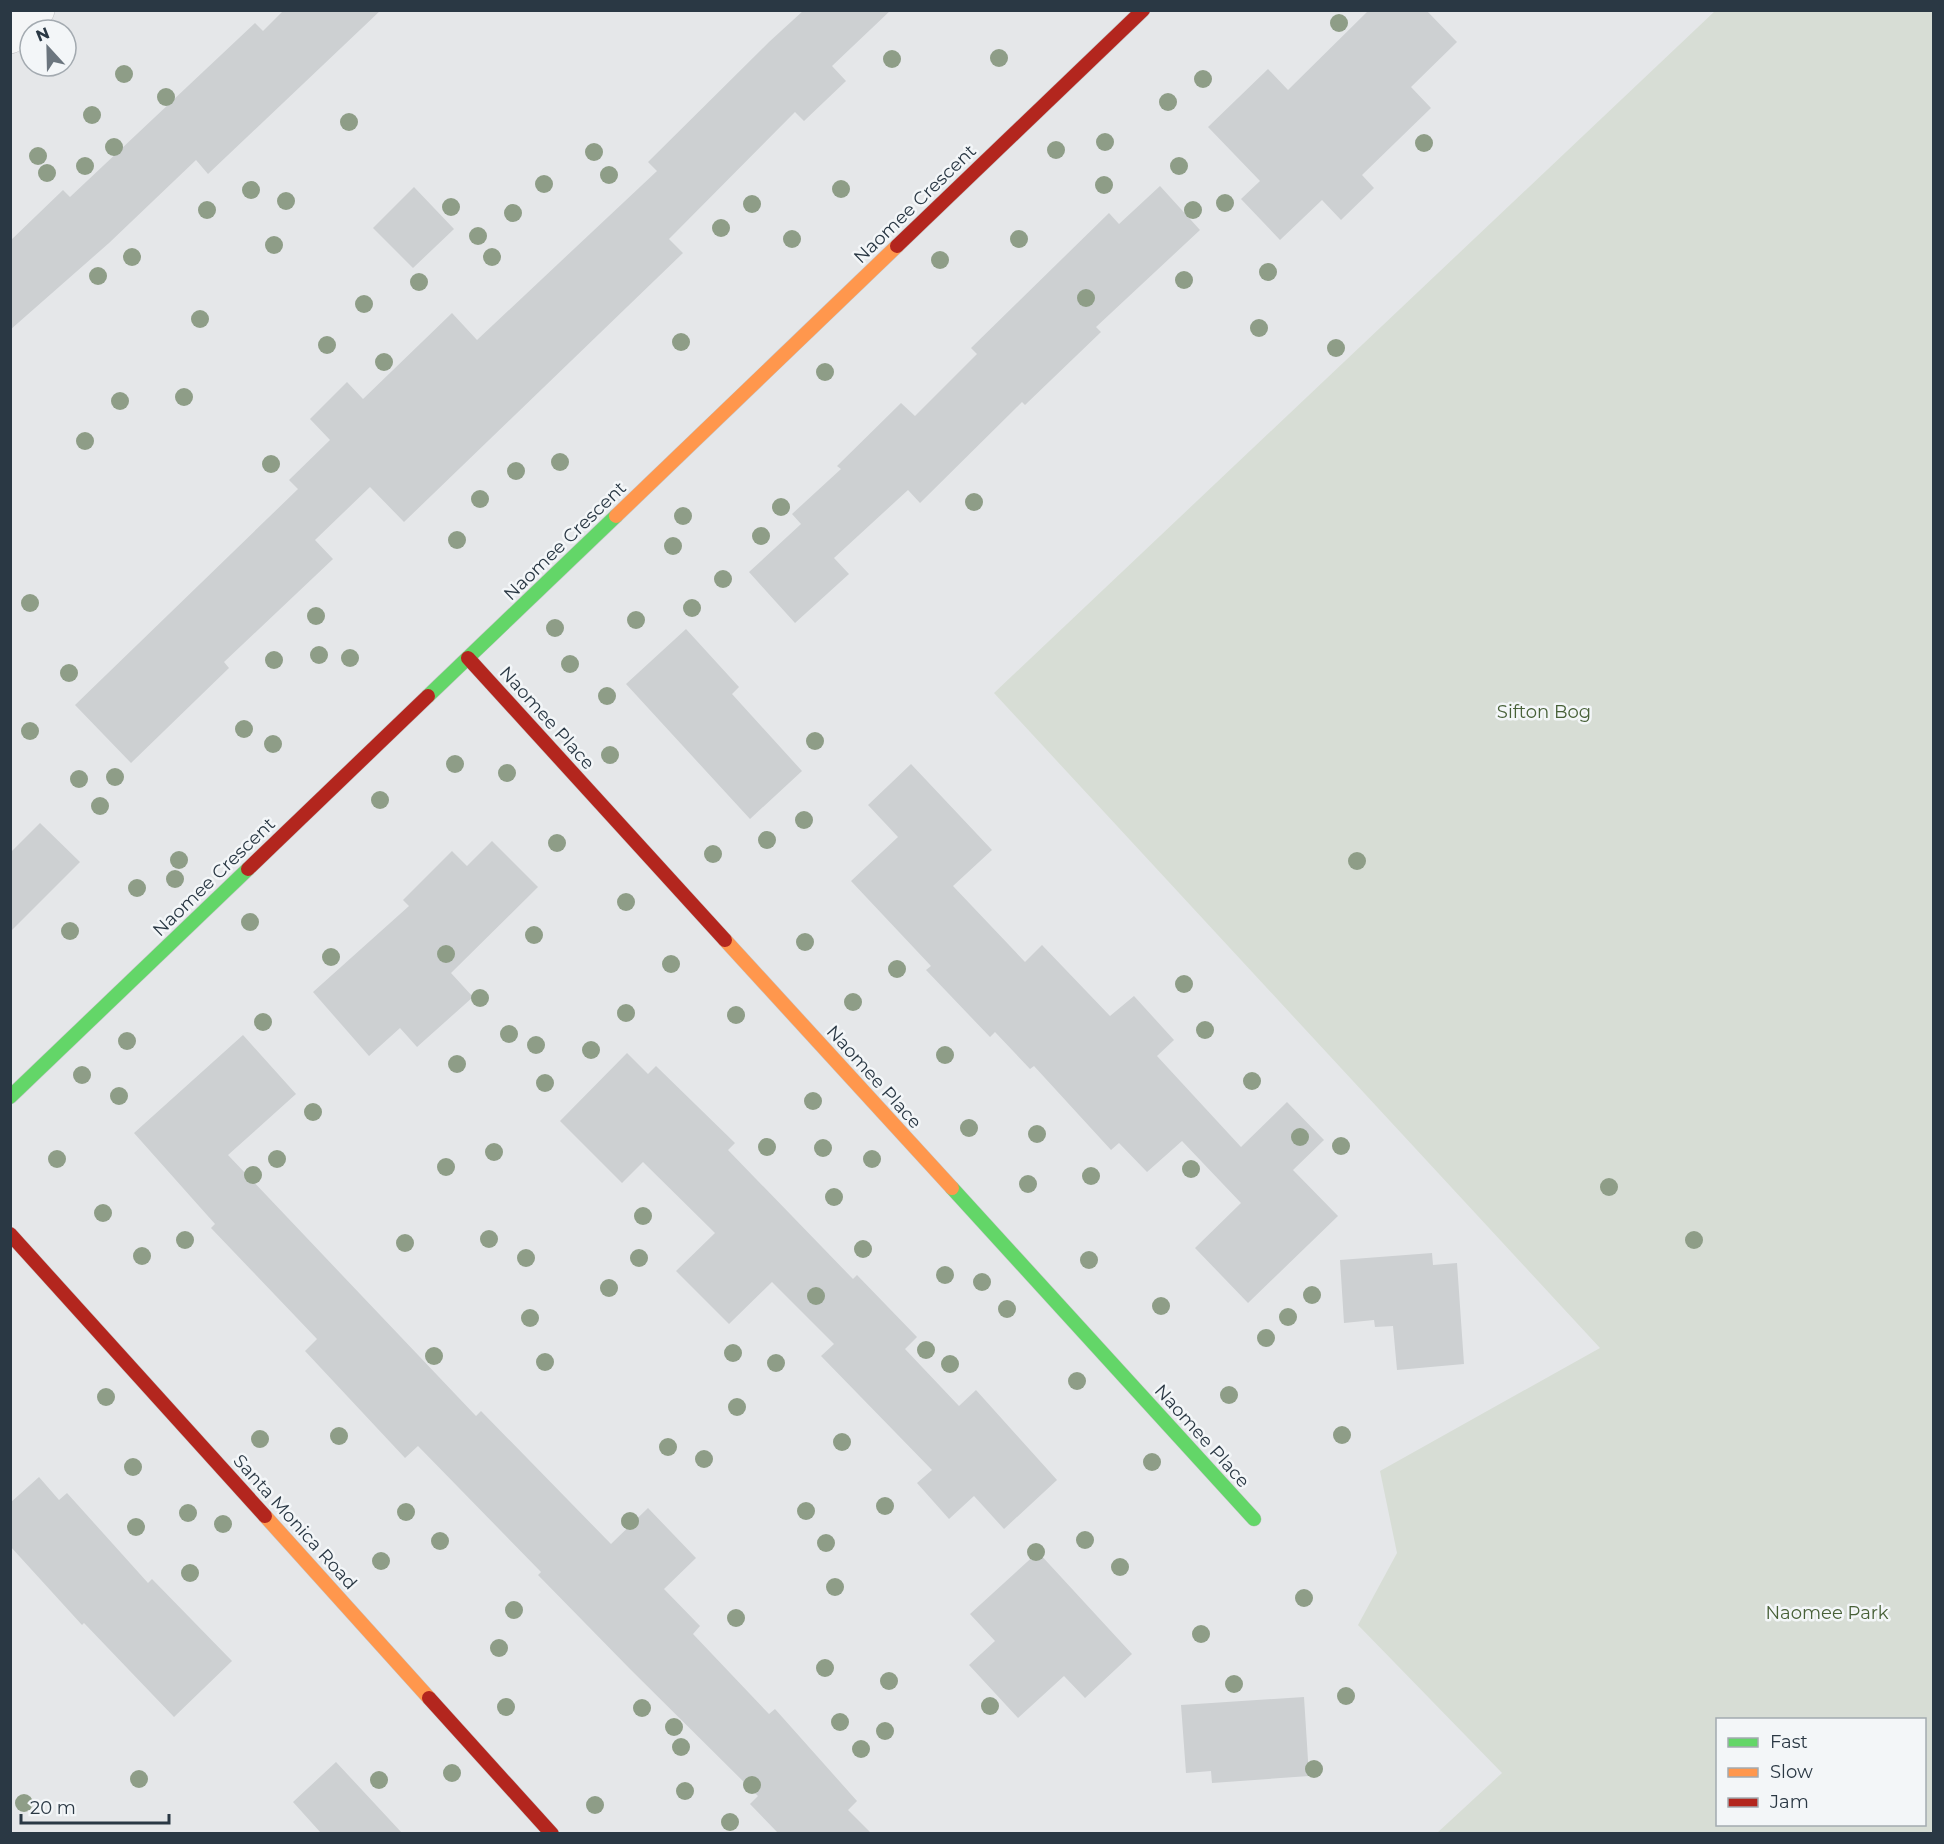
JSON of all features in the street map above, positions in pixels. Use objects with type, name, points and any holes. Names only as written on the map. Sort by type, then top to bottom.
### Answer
[{"type":"street","points":[[10,37],[38,10]]},
{"type":"street","name":"Naomee Crescent","points":[[10,1097],[1143,10]]},
{"type":"street","name":"Naomee Place","points":[[468,658],[1254,1519]]},
{"type":"street","name":"Santa Monica Road","points":[[10,1234],[552,1833]]},
{"type":"green space","name":"Sifton Bog","points":[[1715,11],[1933,11],[1933,1833],[1437,1833],[1502,1773],[1358,1625],[1397,1553],[1380,1471],[1600,1348],[994,693]]},
{"type":"building","points":[[284,10],[381,10],[208,174],[196,160],[109,243],[10,330],[10,241],[63,190],[70,197],[255,23],[263,31]]},
{"type":"building","points":[[804,10],[891,10],[832,66],[846,81],[804,121],[795,112],[669,239],[683,253],[404,522],[370,487],[315,540],[333,559],[224,662],[229,668],[131,763],[75,705],[298,489],[289,480],[330,440],[310,419],[347,382],[363,399],[452,313],[477,340],[657,171],[648,162]]},
{"type":"building","points":[[1369,10],[1426,10],[1457,42],[1411,87],[1431,108],[1362,175],[1374,188],[1341,220],[1322,200],[1280,240],[1241,199],[1260,181],[1208,127],[1268,69],[1288,90]]},
{"type":"building","points":[[1160,186],[1200,230],[1096,327],[1101,332],[1025,405],[1022,402],[920,503],[908,490],[834,558],[849,574],[795,623],[749,572],[801,524],[792,514],[841,469],[837,466],[901,403],[915,416],[977,354],[971,348],[1109,213],[1119,224]]},
{"type":"building","points":[[414,187],[454,229],[413,268],[373,228]]},
{"type":"building","points":[[686,629],[739,687],[732,694],[802,771],[750,819],[626,684]]},
{"type":"building","points":[[911,764],[992,850],[953,886],[1025,962],[1042,945],[1110,1016],[1134,996],[1174,1040],[1157,1056],[1241,1147],[1287,1102],[1324,1140],[1293,1170],[1338,1216],[1248,1303],[1195,1248],[1241,1203],[1182,1141],[1147,1172],[1119,1143],[1111,1150],[1034,1066],[1030,1069],[995,1032],[990,1037],[926,970],[931,966],[851,881],[898,837],[868,805]]},
{"type":"building","points":[[40,823],[80,862],[10,932],[10,853]]},
{"type":"building","points":[[492,841],[538,887],[451,973],[473,997],[417,1047],[400,1028],[369,1056],[313,992],[409,906],[403,900],[452,851],[467,866]]},
{"type":"building","points":[[243,1035],[296,1094],[228,1155],[476,1416],[481,1411],[611,1544],[648,1508],[696,1558],[664,1589],[700,1626],[693,1634],[769,1714],[775,1709],[857,1801],[848,1810],[871,1833],[778,1833],[750,1804],[758,1796],[538,1575],[541,1572],[418,1446],[405,1458],[305,1351],[317,1339],[211,1228],[215,1224],[134,1133]]},
{"type":"building","points":[[627,1053],[648,1074],[656,1066],[735,1143],[728,1150],[853,1279],[857,1275],[917,1337],[905,1349],[959,1406],[976,1390],[1057,1480],[1004,1529],[974,1496],[949,1519],[917,1483],[932,1470],[821,1356],[834,1344],[772,1282],[729,1324],[676,1271],[715,1233],[643,1162],[622,1183],[560,1121]]},
{"type":"building","points":[[1432,1253],[1433,1265],[1457,1263],[1464,1364],[1397,1370],[1393,1326],[1375,1327],[1374,1320],[1344,1323],[1340,1260]]},
{"type":"building","points":[[39,1477],[59,1500],[67,1493],[148,1583],[152,1579],[232,1661],[174,1717],[84,1623],[82,1625],[10,1546],[10,1503]]},
{"type":"building","points":[[1038,1552],[1132,1654],[1085,1698],[1064,1676],[1018,1718],[969,1665],[995,1641],[970,1614]]},
{"type":"building","points":[[1304,1697],[1309,1776],[1212,1783],[1211,1771],[1186,1773],[1181,1705]]},
{"type":"building","points":[[336,1762],[402,1833],[321,1833],[293,1802]]},
{"type":"traffic: fast","points":[[428,696],[616,516]]},
{"type":"traffic: fast","points":[[10,1097],[248,869]]},
{"type":"traffic: fast","points":[[952,1188],[1254,1519]]},
{"type":"traffic: slow","points":[[616,516],[897,246]]},
{"type":"traffic: slow","points":[[725,940],[952,1188]]},
{"type":"traffic: slow","points":[[265,1516],[429,1698]]},
{"type":"traffic: jam","points":[[897,246],[1143,10]]},
{"type":"traffic: jam","points":[[468,658],[725,940]]},
{"type":"traffic: jam","points":[[248,869],[428,696]]},
{"type":"traffic: jam","points":[[10,1234],[265,1516]]},
{"type":"traffic: jam","points":[[429,1698],[552,1834]]},
{"type":"park label","name":"Naomee Park","points":[[1827,1613]]}]
